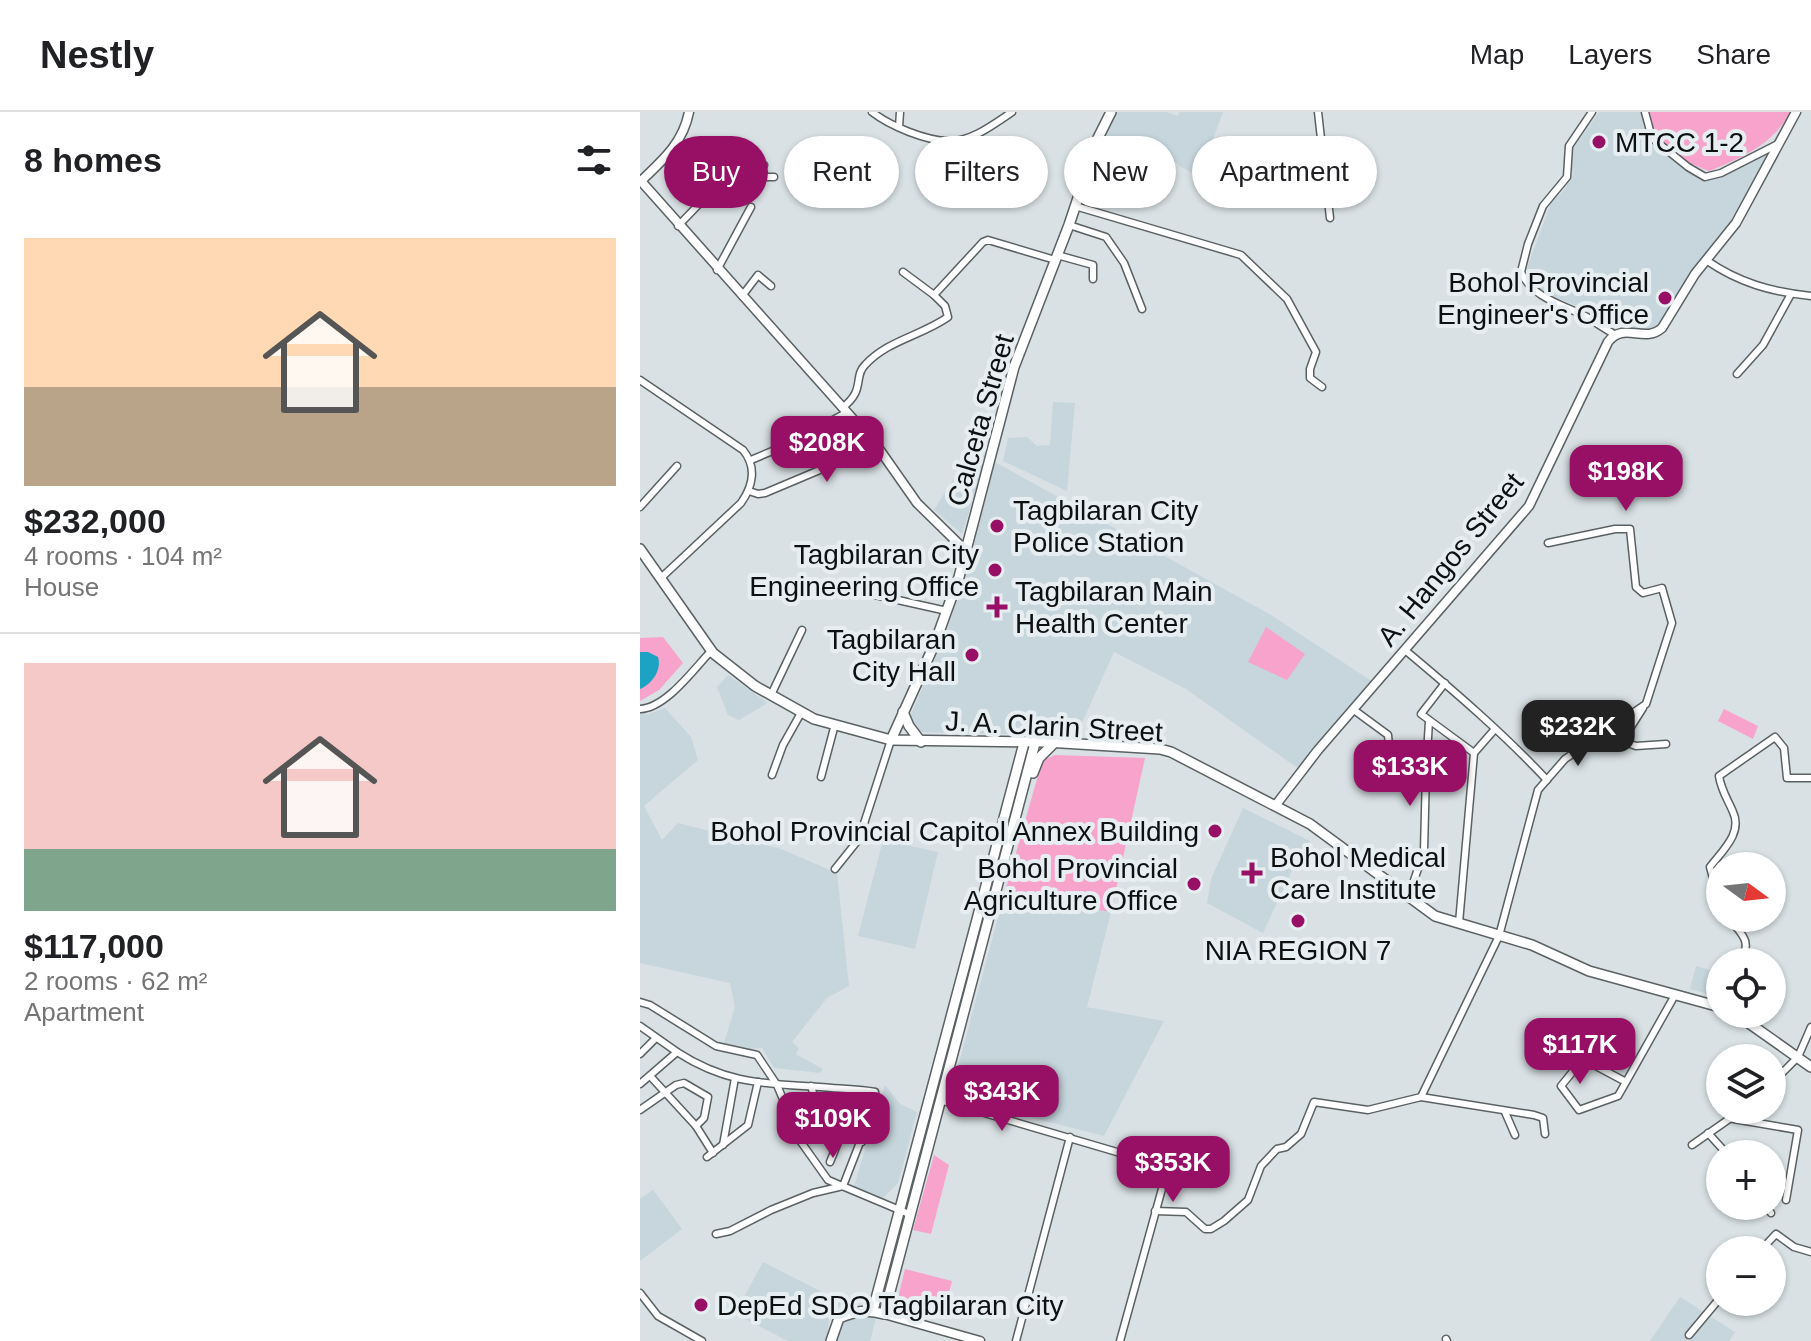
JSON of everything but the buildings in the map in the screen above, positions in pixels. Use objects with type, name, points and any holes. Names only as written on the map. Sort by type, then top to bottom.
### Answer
[{"type":"main road","name":"Calceta Street","points":[[1099,136],[1111,112]]},
{"type":"main road","name":"Calceta Street","points":[[891,740],[947,611],[966,551],[1014,367],[1074,208]]},
{"type":"main road","name":"J. A. Clarin Street","points":[[640,549],[711,651],[736,673],[801,713],[891,740],[1054,743],[1160,749],[1190,761],[1340,844],[1435,916],[1532,945],[1589,971],[1706,1003]]},
{"type":"main road","points":[[903,712],[921,742]]},
{"type":"main road","points":[[873,1310],[929,1096],[1024,786],[1030,743]]},
{"type":"main road","points":[[831,1341],[839,1318],[855,1311],[873,1310],[884,1314],[1030,743]]},
{"type":"main road","points":[[1024,786],[1039,758],[1054,743]]},
{"type":"main road","points":[[1756,1028],[1811,1067]]},
{"type":"main road","points":[[925,1111],[937,1115]]},
{"type":"street","points":[[689,112],[686,128],[676,147],[640,181],[877,446],[917,503],[966,551]]},
{"type":"street","points":[[872,112],[884,122],[950,142],[975,135],[1012,112]]},
{"type":"street","points":[[899,127],[900,112]]},
{"type":"street","points":[[1318,112],[1330,218]]},
{"type":"street","points":[[1592,112],[1569,146],[1567,177],[1543,206],[1521,272],[1528,286],[1614,334],[1626,331],[1646,336],[1656,334],[1670,318],[1691,281],[1736,223],[1796,112]]},
{"type":"street","points":[[1645,112],[1652,138],[1705,177],[1721,173],[1781,142]]},
{"type":"street","points":[[768,177],[774,177]]},
{"type":"street","points":[[678,226],[695,208]]},
{"type":"street","points":[[717,270],[750,208]]},
{"type":"street","points":[[1082,208],[1241,255],[1278,289],[1294,309],[1316,352],[1310,378],[1322,387]]},
{"type":"street","points":[[1069,225],[1106,237],[1124,263],[1142,309]]},
{"type":"street","points":[[934,295],[977,247],[988,240],[1093,265],[1093,279]]},
{"type":"street","points":[[1706,260],[1746,283],[1811,296]]},
{"type":"street","points":[[751,460],[822,426],[844,410],[857,393],[864,365],[881,350],[948,317],[945,306],[934,295],[903,272]]},
{"type":"street","points":[[742,296],[758,275],[771,286]]},
{"type":"street","points":[[1737,374],[1763,345],[1791,294]]},
{"type":"street","name":"A. Hangos Street","points":[[1275,806],[1536,496],[1614,334]]},
{"type":"street","points":[[640,380],[743,450],[751,460],[749,491],[741,503],[662,577]]},
{"type":"street","points":[[749,491],[765,493],[841,461],[822,426]]},
{"type":"street","points":[[640,507],[677,466]]},
{"type":"street","points":[[1548,543],[1615,529],[1630,529],[1636,587],[1643,593],[1662,588],[1672,623],[1646,704],[1622,741],[1636,746],[1666,744]]},
{"type":"street","points":[[853,590],[947,611]]},
{"type":"street","points":[[771,695],[802,630]]},
{"type":"street","points":[[1405,650],[1445,683],[1547,780]]},
{"type":"street","points":[[640,709],[646,709],[671,694],[711,651]]},
{"type":"street","points":[[1445,683],[1421,714],[1474,753]]},
{"type":"street","points":[[1421,1097],[1499,936],[1538,790],[1565,759],[1646,704]]},
{"type":"street","points":[[1354,710],[1388,735],[1391,769],[1426,771]]},
{"type":"street","points":[[772,775],[783,745],[801,713]]},
{"type":"street","points":[[1408,898],[1424,851],[1429,721]]},
{"type":"street","points":[[821,777],[835,724]]},
{"type":"street","points":[[1459,923],[1474,753],[1495,729]]},
{"type":"street","points":[[1721,852],[1735,833],[1737,822],[1719,776],[1775,737],[1784,748],[1787,778],[1811,778]]},
{"type":"street","points":[[835,869],[859,839],[891,740]]},
{"type":"street","points":[[1626,1082],[1583,1059],[1561,1086],[1579,1110],[1618,1096],[1626,1082],[1676,994]]},
{"type":"street","points":[[640,1002],[650,1005],[716,1046],[757,1055],[777,1085],[801,1142],[828,1180],[909,1214]]},
{"type":"street","points":[[640,1026],[677,1052],[717,1074],[777,1085],[875,1092],[876,1101],[843,1186]]},
{"type":"street","points":[[1786,1069],[1798,1057],[1811,1027]]},
{"type":"street","points":[[640,1054],[656,1038]]},
{"type":"street","points":[[640,1084],[677,1052]]},
{"type":"street","points":[[651,1077],[696,1126],[710,1155],[751,1121],[758,1082]]},
{"type":"street","points":[[723,1145],[735,1078]]},
{"type":"street","points":[[640,1110],[680,1083],[708,1097],[704,1118],[696,1126]]},
{"type":"street","points":[[811,1086],[821,1121],[829,1130],[862,1142]]},
{"type":"street","points":[[929,1096],[1168,1167],[1120,1341]]},
{"type":"street","points":[[1155,1211],[1186,1212],[1201,1227],[1211,1229],[1248,1200],[1261,1166],[1277,1149],[1286,1147],[1301,1134],[1314,1102],[1368,1110],[1421,1097],[1543,1118],[1545,1134]]},
{"type":"street","points":[[1505,1112],[1515,1135]]},
{"type":"street","points":[[1692,1145],[1720,1124]]},
{"type":"street","points":[[1763,1124],[1798,1130],[1786,1200]]},
{"type":"street","points":[[1708,1133],[1714,1140]]},
{"type":"street","points":[[830,1162],[841,1135]]},
{"type":"street","points":[[1016,1341],[1070,1137]]},
{"type":"street","points":[[716,1234],[730,1231],[813,1193],[843,1186]]},
{"type":"street","points":[[1786,1241],[1811,1252]]},
{"type":"street","points":[[640,1293],[658,1316],[702,1341]]},
{"type":"street","points":[[884,1314],[980,1341]]},
{"type":"street","points":[[1689,1335],[1706,1315]]},
{"type":"shaded area","points":[[1115,112],[1166,112],[1178,116],[1180,112],[1223,112],[1214,136],[1192,136],[1192,173],[1176,163],[1176,136],[1105,136]]},
{"type":"shaded area","points":[[1599,112],[1642,112],[1647,140],[1700,180],[1716,179],[1770,152],[1732,227],[1661,326],[1648,335],[1550,295],[1524,276],[1551,203],[1565,189],[1573,174],[1569,154]]},
{"type":"shaded area","points":[[1650,112],[1790,112],[1766,141],[1709,171],[1688,162],[1663,142],[1652,123]]},
{"type":"shaded area","points":[[1053,402],[1075,403],[1067,491],[1003,461],[1008,438],[1027,437],[1037,446],[1050,445]]},
{"type":"shaded area","points":[[976,451],[986,457],[962,534],[934,510]]},
{"type":"shaded area","points":[[995,462],[1271,615],[1373,682],[1299,769],[1186,689],[1114,652],[1076,736],[917,732],[909,719],[943,640],[962,585]]},
{"type":"shaded area","points":[[1266,627],[1305,654],[1287,680],[1248,662]]},
{"type":"shaded area","points":[[663,637],[683,663],[659,690],[640,701],[640,638]]},
{"type":"shaded area","points":[[728,675],[768,703],[739,720],[728,715],[717,687]]},
{"type":"shaded area","points":[[640,704],[644,704],[646,715],[665,708],[691,737],[698,760],[644,806],[662,840],[678,823],[781,849],[837,873],[849,986],[827,998],[792,1042],[799,1048],[796,1054],[823,1069],[820,1073],[774,1068],[762,1048],[736,1050],[723,1046],[735,1007],[730,983],[640,963]]},
{"type":"shaded area","points":[[1724,709],[1758,726],[1753,739],[1718,721]]},
{"type":"shaded area","points":[[1055,755],[1145,758],[1111,912],[1004,895],[1041,765]]},
{"type":"shaded area","name":"Bohol Medical Care Institute","points":[[1243,808],[1310,841],[1293,868],[1263,933],[1207,903],[1211,879]]},
{"type":"shaded area","points":[[883,840],[938,852],[915,949],[858,936]]},
{"type":"shaded area","points":[[1004,895],[1111,912],[1087,1007],[1164,1021],[1104,1136],[955,1098],[952,1089]]},
{"type":"shaded area","points":[[1696,966],[1706,969],[1706,993],[1690,989]]},
{"type":"shaded area","points":[[885,1085],[900,1104],[917,1112],[898,1183],[883,1198],[854,1186]]},
{"type":"shaded area","points":[[934,1155],[949,1165],[931,1234],[913,1230]]},
{"type":"shaded area","points":[[653,1190],[682,1229],[640,1261],[640,1199]]},
{"type":"shaded area","points":[[763,1262],[842,1302],[829,1319],[827,1341],[788,1341],[735,1314]]},
{"type":"shaded area","points":[[905,1269],[952,1281],[942,1319],[896,1306]]},
{"type":"shaded area","points":[[1680,1297],[1735,1332],[1729,1341],[1650,1341]]},
{"type":"shaded area","points":[[852,1316],[876,1318],[870,1341],[836,1341],[843,1322]]},
{"type":"water","points":[[640,652],[658,657],[659,667],[655,676],[640,689]]},
{"type":"place","name":"MTCC 1-2","points":[[1599,142]]},
{"type":"place","name":"Bohol Provincial Engineer's Office","points":[[1665,298]]},
{"type":"place","name":"Tagbilaran City Police Station","points":[[997,526]]},
{"type":"place","name":"Tagbilaran City Engineering Office","points":[[995,570]]},
{"type":"place","name":"Tagbilaran Main Health Center","points":[[997,607]]},
{"type":"place","name":"Tagbilaran City Hall","points":[[972,655]]},
{"type":"place","name":"Bohol Provincial Capitol Annex Building","points":[[1215,831]]},
{"type":"place","name":"Bohol Medical Care Institute","points":[[1252,873]]},
{"type":"place","name":"Bohol Provincial Agriculture Office","points":[[1194,884]]},
{"type":"place","name":"NIA REGION 7","points":[[1298,921]]},
{"type":"place","name":"DepEd SDO Tagbilaran City","points":[[701,1305]]}]
